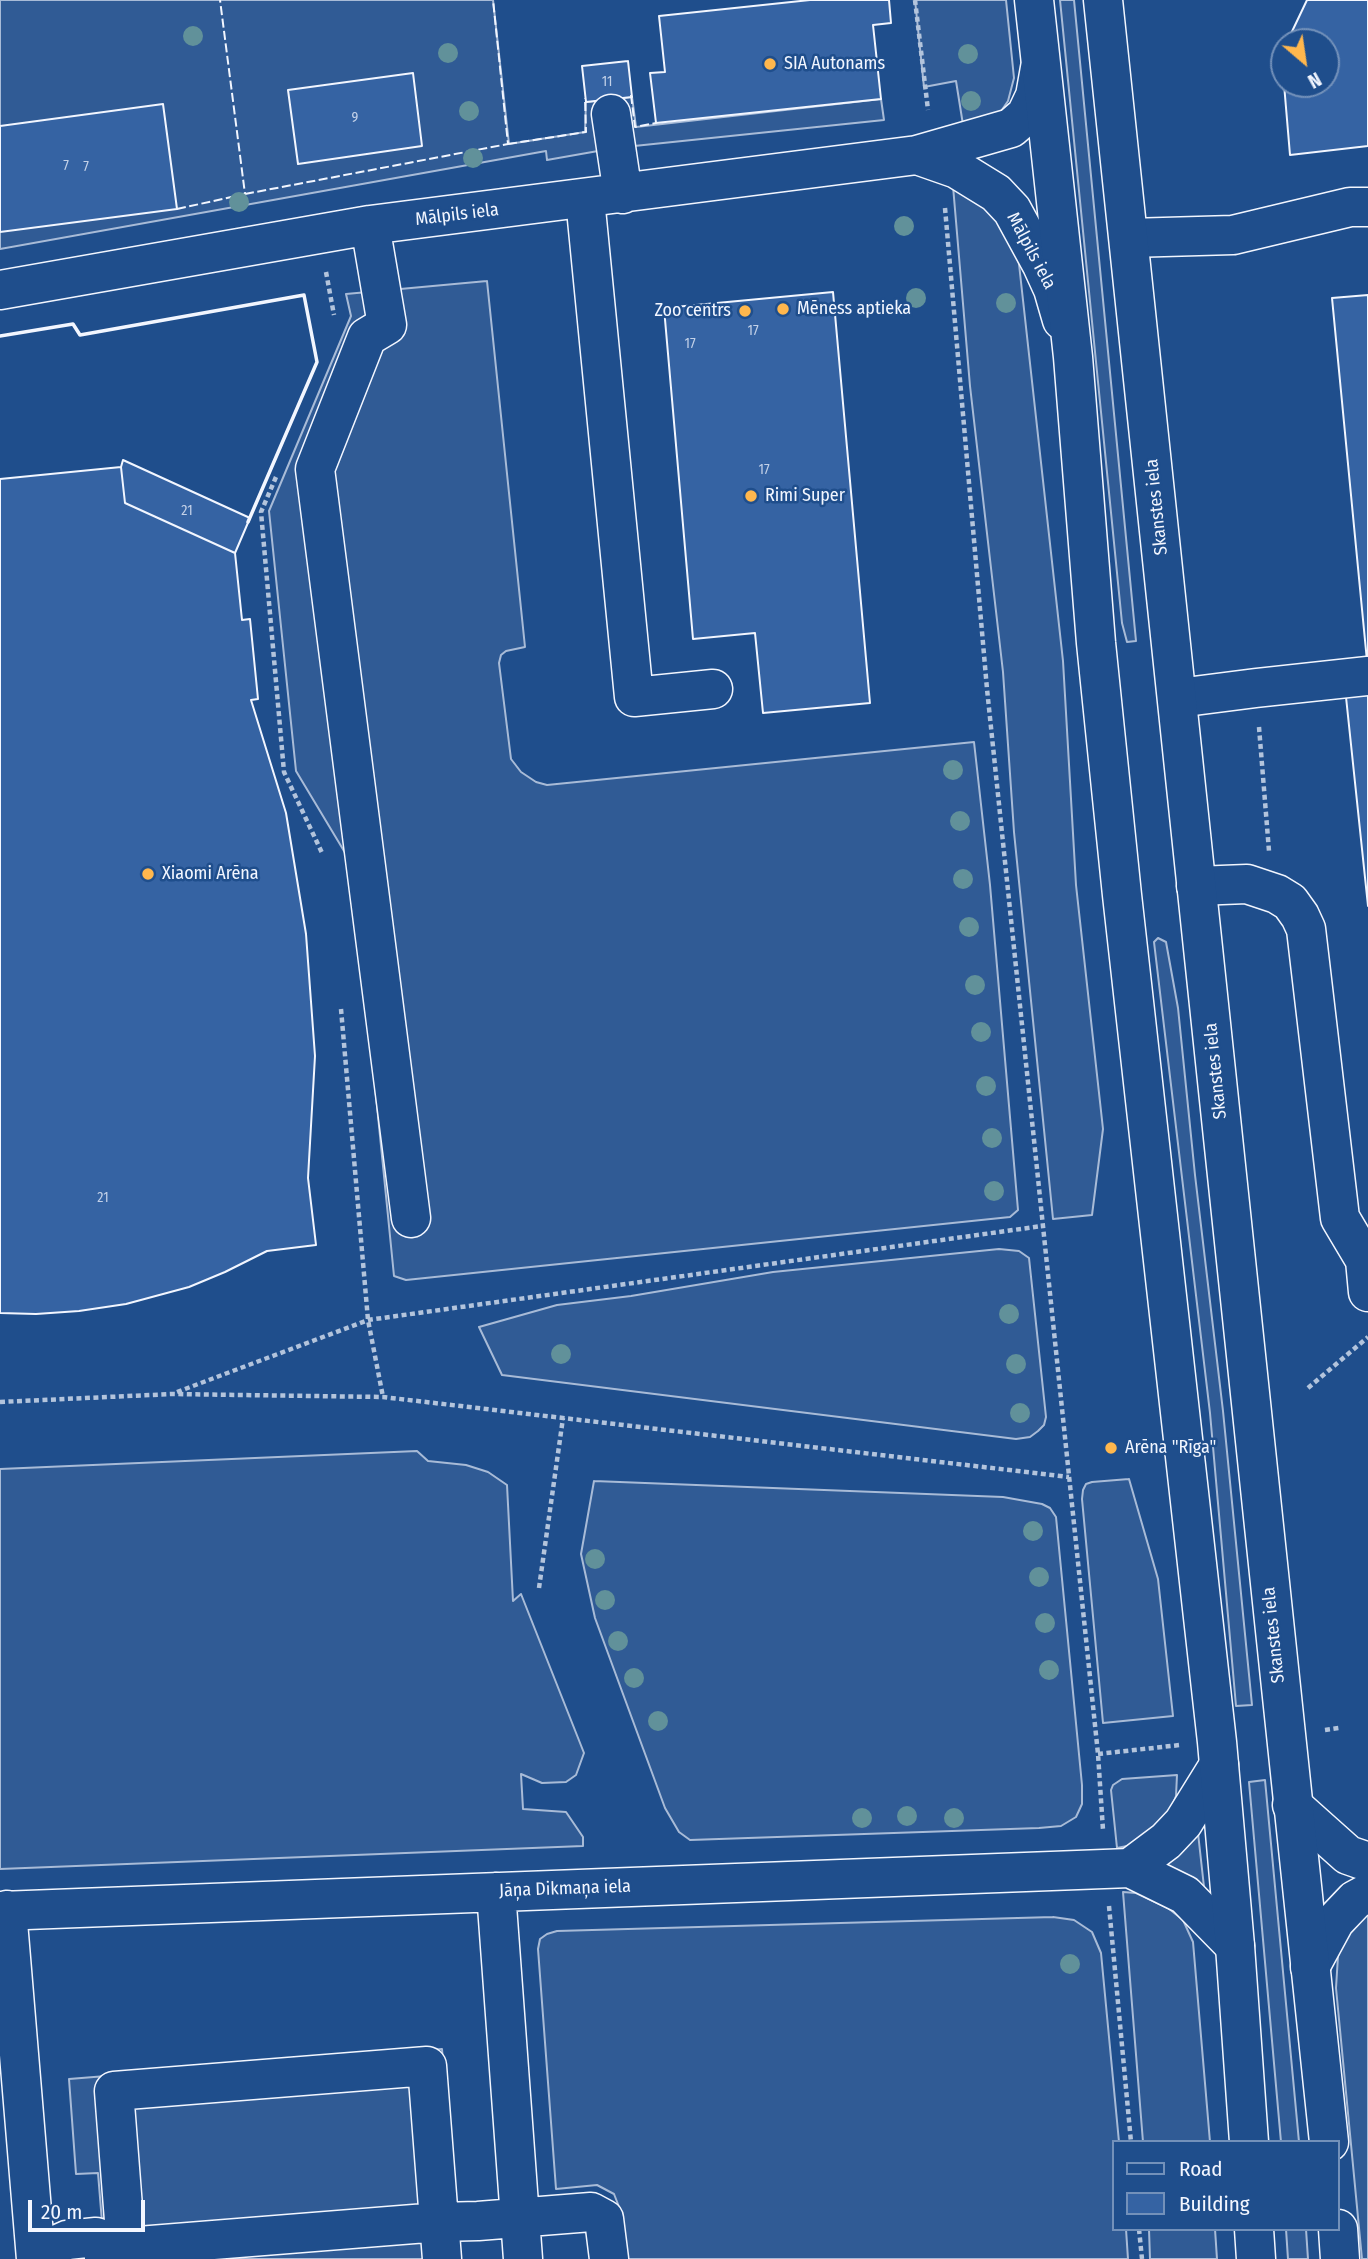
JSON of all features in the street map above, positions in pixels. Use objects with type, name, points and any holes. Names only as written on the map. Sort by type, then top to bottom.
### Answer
[{"type":"main road","points":[[1034,0],[1073,357],[1096,643],[1122,895],[1219,1765],[1248,2140]]},
{"type":"main road","name":"Skanstes iela","points":[[1103,0],[1329,2140]]},
{"type":"main road","name":"Mālpils iela","points":[[0,290],[370,225],[917,155],[1011,128],[1026,115],[1035,96],[1040,68]]},
{"type":"main road","points":[[611,114],[623,194]]},
{"type":"main road","name":"Mālpils iela","points":[[917,155],[957,169],[996,193],[1012,210],[1053,289],[1073,357]]},
{"type":"main road","points":[[586,199],[634,697],[713,689]]},
{"type":"main road","points":[[1129,238],[1233,235],[1350,207],[1368,207]]},
{"type":"main road","points":[[370,225],[387,325],[367,337],[315,469],[411,1218]]},
{"type":"main road","points":[[1178,698],[1368,676]]},
{"type":"main road","points":[[1196,886],[1247,884],[1277,894],[1290,902],[1306,929],[1340,1218],[1367,1268]]},
{"type":"main road","points":[[1130,1868],[1166,1841],[1183,1823],[1219,1765]]},
{"type":"main road","points":[[1292,1805],[1349,1856],[1368,1862]]},
{"type":"main road","name":"Jāņa Dikmaņa iela","points":[[4,1910],[1130,1868],[1185,1895],[1235,1946]]},
{"type":"main road","points":[[496,1892],[523,2259]]},
{"type":"main road","points":[[1310,1967],[1335,1921],[1355,1900],[1368,1893]]},
{"type":"main road","points":[[4,1910],[41,2257],[67,2240],[96,2237],[119,2255],[439,2222],[591,2212],[604,2220],[609,2259]]},
{"type":"main road","points":[[119,2255],[114,2091],[427,2066],[442,2259]]},
{"type":"main road","points":[[1254,2231],[1256,2259]]},
{"type":"main road","points":[[1338,2231],[1340,2259]]},
{"type":"path","points":[[915,0],[929,116]]},
{"type":"path","points":[[944,195],[987,689],[1098,1754],[1103,1836]]},
{"type":"path","points":[[1256,688],[1269,856],[1277,894]]},
{"type":"path","points":[[172,1394],[368,1320],[1042,1226]]},
{"type":"path","points":[[1308,1388],[1368,1337]]},
{"type":"path","points":[[0,1402],[172,1394],[383,1397],[1069,1477]]},
{"type":"path","points":[[539,1588],[563,1418]]},
{"type":"path","points":[[1098,1754],[1175,1745]]},
{"type":"path","points":[[1109,1904],[1131,2140]]},
{"type":"path","points":[[1139,2231],[1142,2259]]},
{"type":"shaded area","points":[[0,0],[493,0],[509,144],[585,132],[586,102],[632,97],[636,127],[881,99],[884,120],[615,148],[547,160],[546,151],[0,249]]},
{"type":"shaded area","points":[[915,0],[1006,0],[1014,78],[1008,101],[997,117],[964,131],[956,81],[924,87]]},
{"type":"shaded area","points":[[1060,0],[1074,0],[1136,641],[1127,642],[1122,623]]},
{"type":"shaded area","points":[[953,186],[975,193],[1012,235],[1019,264],[1063,661],[1076,885],[1103,1129],[1092,1215],[1053,1219],[1014,832],[1003,672],[970,386]]},
{"type":"shaded area","points":[[487,281],[525,647],[506,651],[501,655],[499,663],[511,759],[521,772],[536,782],[547,785],[974,742],[990,885],[1018,1210],[1010,1217],[406,1280],[394,1276],[353,866],[296,771],[269,511],[351,316],[346,294]]},
{"type":"shaded area","points":[[1158,938],[1166,942],[1178,1008],[1223,1411],[1252,1705],[1236,1706],[1210,1413],[1154,942]]},
{"type":"shaded area","points":[[999,1249],[1019,1251],[1029,1258],[1046,1417],[1044,1425],[1030,1437],[1016,1439],[502,1375],[479,1327],[557,1305],[631,1296],[773,1272]]},
{"type":"shaded area","points":[[417,1451],[428,1461],[466,1465],[488,1472],[507,1485],[513,1601],[521,1594],[584,1753],[576,1775],[566,1782],[542,1783],[521,1774],[523,1809],[566,1812],[583,1837],[583,1846],[0,1869],[0,1469]]},
{"type":"shaded area","points":[[1129,1479],[1158,1579],[1173,1716],[1103,1723],[1082,1499],[1086,1484]]},
{"type":"shaded area","points":[[594,1481],[1003,1497],[1050,1508],[1056,1517],[1082,1785],[1082,1804],[1076,1817],[1061,1826],[1039,1828],[690,1840],[679,1832],[665,1808],[595,1618],[581,1554]]},
{"type":"shaded area","points":[[1177,1775],[1176,1796],[1168,1816],[1132,1845],[1117,1848],[1111,1790],[1113,1785],[1122,1779]]},
{"type":"shaded area","points":[[1265,1780],[1299,2140],[1281,2140],[1249,1782]]},
{"type":"shaded area","points":[[1198,1833],[1204,1887],[1166,1864]]},
{"type":"shaded area","points":[[1123,1892],[1136,1893],[1168,1908],[1183,1920],[1193,1942],[1210,2140],[1143,2140]]},
{"type":"shaded area","points":[[1368,1906],[1368,2259],[1362,2259],[1336,1988],[1338,1956],[1346,1929]]},
{"type":"shaded area","points":[[1053,1917],[1074,1920],[1092,1932],[1101,1953],[1119,2140],[1112,2140],[1112,2231],[1126,2231],[1128,2259],[625,2259],[621,2212],[614,2194],[597,2185],[556,2189],[538,1949],[540,1939],[557,1931]]},
{"type":"shaded area","points":[[442,2049],[459,2259],[105,2259],[98,2173],[76,2174],[69,2079]]},
{"type":"shaded area","points":[[1149,2231],[1215,2231],[1217,2259],[1150,2259]]},
{"type":"shaded area","points":[[1286,2231],[1306,2231],[1308,2259],[1288,2259]]},
{"type":"building","name":"SIA Autonams","points":[[810,0],[889,0],[891,23],[873,25],[881,99],[656,123],[650,73],[665,72],[659,16]]},
{"type":"building","points":[[1307,0],[1368,0],[1368,146],[1290,155],[1285,98],[1340,98],[1340,28],[1294,28]]},
{"type":"building","points":[[628,61],[632,97],[586,102],[582,66]]},
{"type":"building","points":[[413,73],[422,146],[298,164],[288,90]]},
{"type":"building","points":[[163,104],[177,209],[0,232],[0,126]]},
{"type":"building","points":[[833,292],[870,703],[763,713],[755,633],[693,639],[664,308]]},
{"type":"building","points":[[1368,295],[1368,661],[1367,661],[1332,298]]},
{"type":"building","points":[[123,460],[250,518],[235,553],[125,503],[121,467]]},
{"type":"building","name":"Xiaomi Arēna","points":[[121,467],[125,503],[235,553],[242,620],[250,619],[258,699],[251,700],[286,813],[306,934],[315,1056],[308,1178],[316,1245],[267,1251],[189,1287],[126,1304],[79,1311],[0,1313],[0,479]]},
{"type":"building","points":[[1368,695],[1368,906],[1346,697]]},
{"type":"fence","points":[[177,209],[245,194],[220,0]]},
{"type":"fence","points":[[245,194],[508,144],[493,0]]},
{"type":"fence","points":[[631,95],[635,127],[656,123]]},
{"type":"fence","points":[[508,144],[586,132],[585,98]]},
{"type":"wall","points":[[0,336],[73,324],[80,335],[304,295],[317,362],[248,522]]},
{"type":"place","name":"SIA Autonams","points":[[770,64]]},
{"type":"place","name":"Mēness aptieka","points":[[783,309]]},
{"type":"place","name":"Zoo centrs","points":[[745,311]]},
{"type":"place","name":"Rimi Super","points":[[751,496]]},
{"type":"place","name":"Xiaomi Arēna","points":[[148,874]]},
{"type":"place","name":"Arēna \"Rīga\"","points":[[1111,1448]]}]
